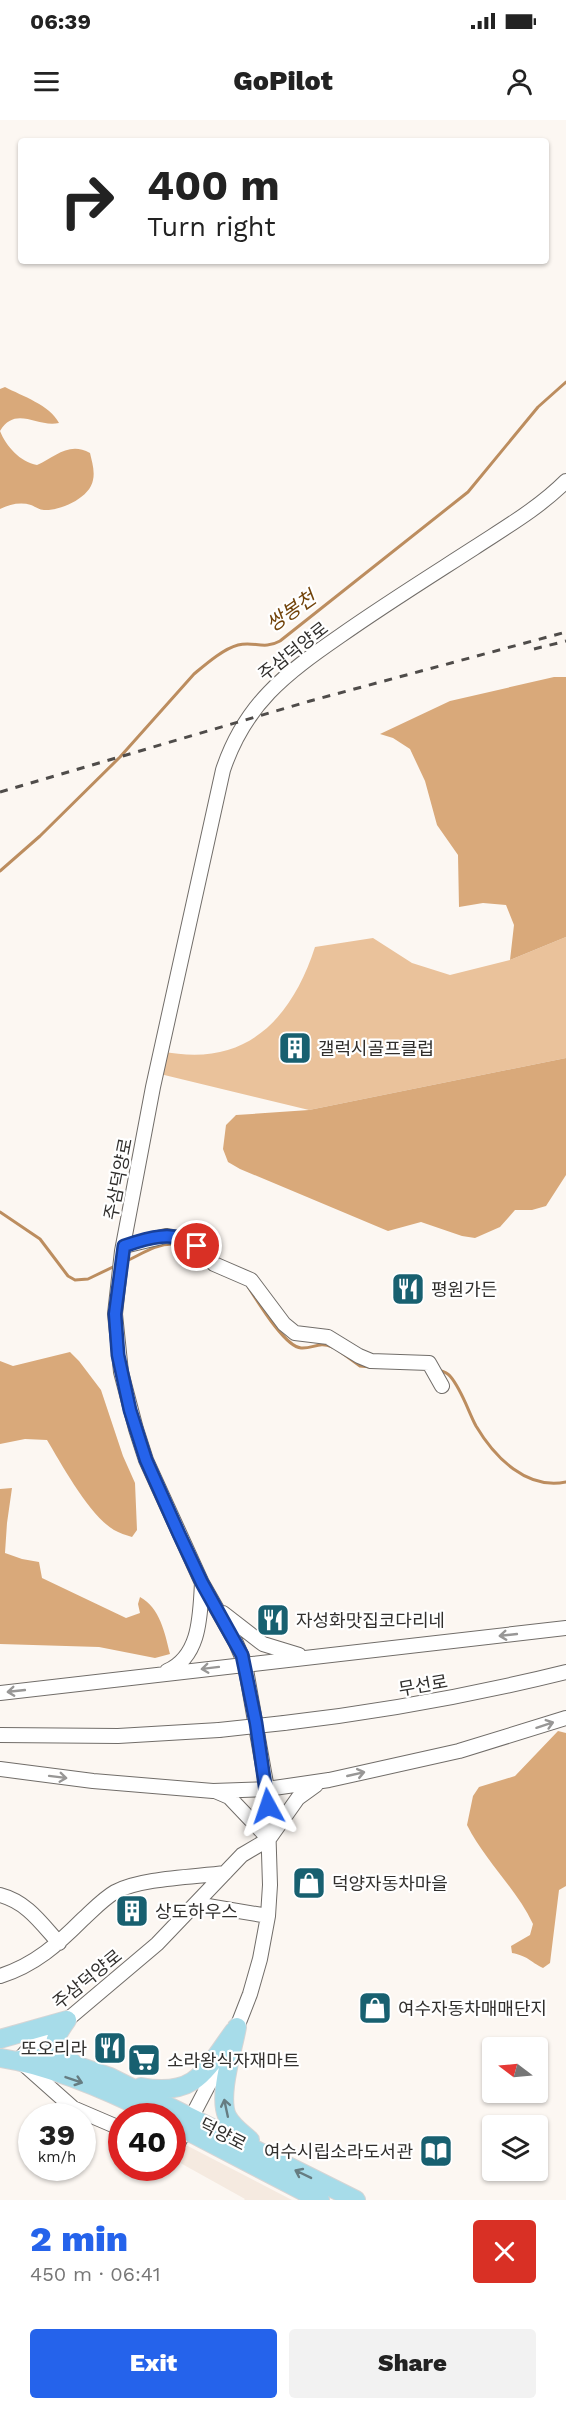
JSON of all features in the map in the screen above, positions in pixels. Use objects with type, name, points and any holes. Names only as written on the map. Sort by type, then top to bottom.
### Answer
[{"type":"main road","points":[[0,2039],[67,2020]]},
{"type":"main road","points":[[67,2020],[54,2044],[60,2053],[74,2063]]},
{"type":"main road","points":[[124,2084],[166,2090],[187,2086],[206,2067],[237,2027]]},
{"type":"main road","points":[[237,2027],[224,2097],[226,2114],[237,2129],[280,2163]]},
{"type":"main road","name":"덕양로","points":[[0,2058],[19,2061],[104,2090],[132,2103]]},
{"type":"main road","name":"덕양로","points":[[19,2061],[41,2058],[74,2063],[124,2084],[152,2103]]},
{"type":"main road","name":"덕양로","points":[[186,2125],[280,2163],[356,2200]]},
{"type":"main road","name":"덕양로","points":[[186,2126],[320,2200]]},
{"type":"street","name":"주삼덕양로","points":[[19,2061],[39,2037],[67,2020],[157,1944],[245,1852],[269,1839],[267,1789],[244,1664],[236,1643],[202,1583],[146,1460],[121,1372],[115,1314],[118,1272],[156,1073],[213,809],[229,753],[243,724],[264,696],[294,668],[370,615],[529,513],[566,481]]},
{"type":"street","points":[[123,1249],[166,1236],[189,1240],[214,1264],[251,1280],[284,1324],[296,1333],[327,1337],[371,1361],[423,1361],[431,1365],[442,1386]]},
{"type":"street","points":[[160,1674],[180,1663],[194,1641],[200,1622],[202,1583]]},
{"type":"street","points":[[216,1608],[262,1644],[310,1657]]},
{"type":"street","points":[[0,1693],[566,1628]]},
{"type":"street","name":"무선로","points":[[0,1736],[118,1736],[284,1724],[448,1699],[566,1672]]},
{"type":"street","points":[[0,1769],[93,1781],[213,1791],[267,1789],[329,1780],[459,1750],[566,1718]]},
{"type":"street","points":[[186,2119],[237,2027],[260,1959],[268,1916],[269,1839],[298,1798],[310,1788],[329,1780]]},
{"type":"street","points":[[213,1791],[229,1797],[269,1839]]},
{"type":"street","points":[[0,1976],[33,1963],[59,1943],[101,1902],[118,1890],[156,1881],[225,1874]]},
{"type":"street","points":[[0,1895],[26,1906],[59,1943]]},
{"type":"street","points":[[196,1904],[268,1916]]},
{"type":"street","points":[[19,2061],[64,2102],[82,2113],[108,2123]]},
{"type":"shaded area","points":[[5,387],[42,406],[59,423],[43,423],[20,418],[6,423],[0,431],[0,389]]},
{"type":"shaded area","points":[[0,431],[14,452],[25,461],[37,465],[69,449],[90,453],[94,473],[91,486],[80,498],[66,506],[51,510],[19,504],[0,509]]},
{"type":"shaded area","points":[[554,677],[566,677],[566,937],[510,960],[514,925],[506,905],[483,903],[459,907],[458,855],[437,825],[425,781],[410,749],[393,738],[380,734],[450,701]]},
{"type":"shaded area","name":"갤럭시골프클럽","points":[[566,937],[566,1058],[309,1110],[156,1073],[161,1051],[190,1055],[217,1053],[240,1046],[260,1033],[278,1017],[292,997],[315,947],[373,938],[412,963],[450,975],[510,960]]},
{"type":"shaded area","points":[[566,1058],[566,1175],[546,1206],[532,1210],[515,1210],[500,1227],[475,1238],[421,1222],[388,1231],[240,1169],[228,1162],[223,1149],[226,1125],[236,1115],[309,1110]]},
{"type":"shaded area","points":[[70,1352],[101,1390],[123,1456],[135,1483],[137,1530],[132,1537],[114,1530],[95,1513],[77,1489],[47,1440],[25,1439],[0,1444],[0,1361],[13,1366]]},
{"type":"shaded area","points":[[12,1488],[5,1553],[39,1562],[42,1578],[126,1618],[140,1613],[138,1604],[140,1597],[157,1614],[170,1654],[155,1658],[99,1647],[0,1644],[0,1489]]},
{"type":"shaded area","points":[[558,1731],[566,1733],[566,1886],[559,1890],[550,1963],[543,1968],[525,1957],[512,1953],[511,1946],[530,1935],[533,1924],[518,1898],[467,1825],[473,1796],[479,1787],[515,1776]]},
{"type":"shaded area","points":[[186,2145],[292,2200],[245,2199],[186,2166]]},
{"type":"waterway","name":"쌍봉천","points":[[0,871],[40,836],[120,757],[194,674],[232,647],[244,644],[269,645],[280,641],[468,492],[538,407],[566,382]]},
{"type":"waterway","points":[[0,1212],[40,1239],[68,1276],[75,1280],[88,1279],[115,1266]]},
{"type":"waterway","points":[[124,1262],[154,1248],[173,1244]]},
{"type":"waterway","points":[[249,1288],[272,1323],[295,1346],[301,1348],[320,1345],[332,1347]]},
{"type":"waterway","points":[[338,1350],[360,1366],[371,1367]]},
{"type":"waterway","points":[[438,1370],[447,1374],[454,1382],[476,1426],[503,1460],[525,1476],[538,1481],[566,1482]]},
{"type":"railway","points":[[0,792],[310,701],[566,632]]},
{"type":"railway","points":[[534,649],[566,641]]},
{"type":"place","name":"갤럭시골프클럽","points":[[295,1048]]},
{"type":"place","name":"평원가든","points":[[408,1289]]},
{"type":"place","name":"자성화맛집코다리네","points":[[273,1620]]},
{"type":"place","name":"덕양자동차마을","points":[[309,1883]]},
{"type":"place","name":"상도하우스","points":[[132,1911]]},
{"type":"place","name":"여수자동차매매단지","points":[[375,2008]]},
{"type":"place","name":"또오리라","points":[[110,2048]]},
{"type":"place","name":"소라왕식자재마트","points":[[144,2060]]},
{"type":"place","name":"여수시립소라도서관","points":[[436,2151]]},
{"type":"route","points":[[197,1246],[182,1237],[166,1236],[124,1246],[116,1292],[118,1355],[130,1410],[146,1460],[202,1583],[242,1655],[256,1723],[268,1806]]}]
